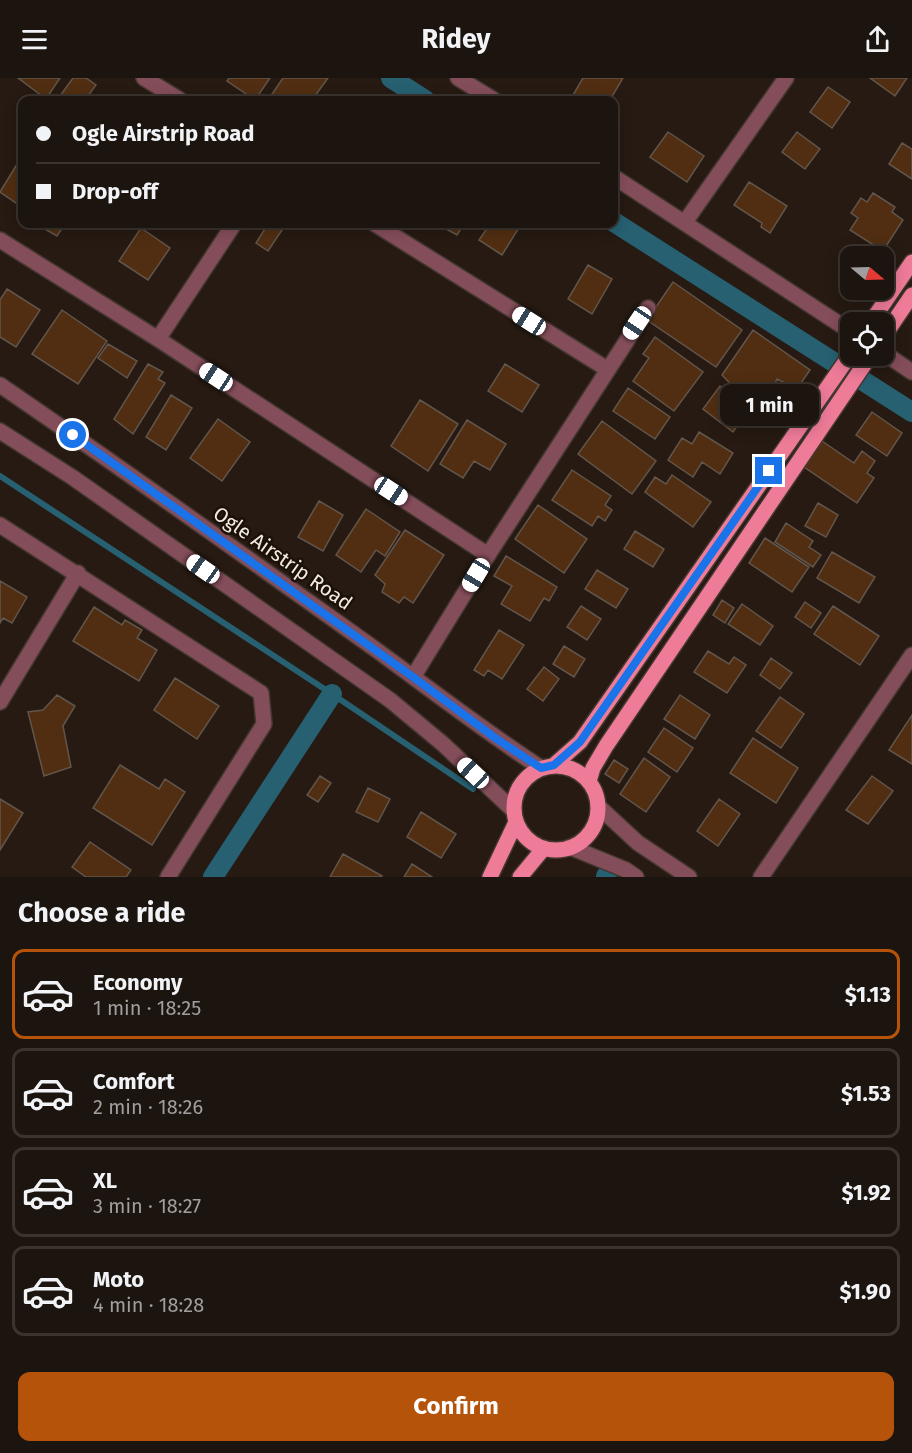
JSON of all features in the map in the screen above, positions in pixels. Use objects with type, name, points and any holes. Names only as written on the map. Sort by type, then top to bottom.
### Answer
[{"type":"main road","points":[[878,312],[912,262]]},
{"type":"main road","points":[[894,321],[912,295]]},
{"type":"main road","points":[[548,767],[567,767],[579,772],[589,781],[598,806],[591,831],[582,841],[557,850],[544,849],[532,843],[522,834],[515,816],[515,796],[520,784],[530,774],[548,767],[580,742],[842,366]]},
{"type":"main road","points":[[589,781],[593,768],[606,746],[863,366]]},
{"type":"main road","points":[[490,877],[515,816]]},
{"type":"main road","points":[[520,877],[544,849]]},
{"type":"street","points":[[144,78],[173,96]]},
{"type":"street","points":[[458,78],[487,96]]},
{"type":"street","points":[[684,222],[786,78]]},
{"type":"street","points":[[618,180],[840,325]]},
{"type":"street","points":[[158,339],[231,228]]},
{"type":"street","points":[[381,228],[607,369]]},
{"type":"street","points":[[0,240],[158,339],[488,555]]},
{"type":"street","points":[[413,677],[488,555],[648,308]]},
{"type":"street","points":[[894,360],[912,372]]},
{"type":"street","name":"Ogle Airstrip Road","points":[[0,385],[413,677],[498,740],[548,767]]},
{"type":"street","points":[[0,430],[72,477],[390,700],[443,744],[515,816]]},
{"type":"street","points":[[0,525],[78,573],[261,693],[264,724],[168,877]]},
{"type":"street","points":[[0,702],[78,573]]},
{"type":"street","points":[[761,877],[912,655]]},
{"type":"street","points":[[598,806],[638,843],[689,877]]},
{"type":"street","points":[[570,847],[626,870],[636,877]]},
{"type":"building","points":[[18,78],[60,78],[48,96],[42,96]]},
{"type":"building","points":[[73,78],[86,78],[96,85],[88,96],[60,96]]},
{"type":"building","points":[[229,78],[270,78],[258,96],[249,96],[227,81]]},
{"type":"building","points":[[283,78],[328,78],[315,96],[271,96]]},
{"type":"building","points":[[583,78],[623,78],[612,96],[573,95]]},
{"type":"building","points":[[870,78],[907,78],[895,96]]},
{"type":"building","points":[[828,87],[850,102],[832,128],[810,112]]},
{"type":"building","points":[[668,132],[704,156],[687,182],[650,157]]},
{"type":"building","points":[[797,132],[820,149],[805,169],[782,152]]},
{"type":"building","points":[[902,143],[912,149],[912,179],[889,164]]},
{"type":"building","points":[[18,163],[18,204],[0,192]]},
{"type":"building","points":[[749,182],[787,206],[770,233],[761,227],[762,223],[734,205]]},
{"type":"building","points":[[873,193],[895,207],[892,212],[903,220],[886,246],[875,246],[850,230],[858,218],[851,213],[861,198],[867,202]]},
{"type":"building","points":[[43,228],[62,228],[57,236]]},
{"type":"building","points":[[141,228],[170,248],[148,280],[119,261]]},
{"type":"building","points":[[265,228],[283,228],[268,251],[256,243]]},
{"type":"building","points":[[444,228],[461,228],[457,235]]},
{"type":"building","points":[[487,228],[519,228],[502,255],[479,240]]},
{"type":"building","points":[[588,265],[612,279],[592,314],[568,299]]},
{"type":"building","points":[[673,282],[742,330],[716,367],[647,320]]},
{"type":"building","points":[[7,289],[40,310],[16,347],[0,337],[0,300]]},
{"type":"building","points":[[62,310],[107,341],[78,384],[32,354]]},
{"type":"building","points":[[753,330],[810,370],[797,389],[777,379],[770,394],[751,385],[743,397],[722,375]]},
{"type":"building","points":[[655,337],[703,372],[674,411],[633,381],[649,358],[643,354]]},
{"type":"building","points":[[108,344],[137,361],[127,378],[98,358]]},
{"type":"building","points":[[148,364],[163,372],[158,379],[165,383],[133,434],[114,419]]},
{"type":"building","points":[[505,364],[539,385],[522,412],[488,391]]},
{"type":"building","points":[[720,386],[750,408],[733,432],[703,409]]},
{"type":"building","points":[[628,388],[670,417],[655,439],[613,411]]},
{"type":"building","points":[[171,395],[192,408],[166,450],[146,437]]},
{"type":"building","points":[[420,400],[458,424],[428,471],[391,446]]},
{"type":"building","points":[[872,412],[902,433],[887,456],[856,435]]},
{"type":"building","points":[[218,419],[250,442],[222,481],[190,458]]},
{"type":"building","points":[[467,420],[506,444],[490,470],[474,461],[463,478],[440,464]]},
{"type":"building","points":[[602,421],[656,461],[632,494],[578,454]]},
{"type":"building","points":[[699,432],[733,453],[720,474],[702,462],[693,477],[668,460],[682,438],[692,444]]},
{"type":"building","points":[[822,441],[854,463],[862,451],[875,461],[867,473],[874,478],[857,503],[804,467]]},
{"type":"building","points":[[572,470],[611,496],[605,505],[612,510],[605,521],[598,516],[592,526],[552,500]]},
{"type":"building","points":[[672,475],[711,502],[693,527],[645,492],[655,477],[666,484]]},
{"type":"building","points":[[319,501],[343,515],[323,551],[298,537]]},
{"type":"building","points":[[818,503],[838,515],[826,537],[805,526]]},
{"type":"building","points":[[538,505],[587,539],[564,573],[515,539]]},
{"type":"building","points":[[366,509],[400,532],[385,556],[376,550],[361,572],[336,555]]},
{"type":"building","points":[[786,523],[813,541],[809,547],[821,555],[813,567],[775,542]]},
{"type":"building","points":[[405,530],[444,555],[413,603],[404,597],[399,603],[382,592],[385,584],[375,575]]},
{"type":"building","points":[[635,531],[664,549],[653,567],[624,549]]},
{"type":"building","points":[[765,538],[809,567],[792,592],[749,563]]},
{"type":"building","points":[[832,552],[875,577],[859,603],[817,578]]},
{"type":"building","points":[[506,556],[557,587],[549,601],[544,598],[530,621],[501,604],[512,586],[494,576]]},
{"type":"building","points":[[597,570],[628,589],[616,608],[585,589]]},
{"type":"building","points":[[0,581],[27,597],[12,623],[3,618],[0,623]]},
{"type":"building","points":[[722,600],[734,608],[725,623],[713,615]]},
{"type":"building","points":[[805,602],[821,613],[811,628],[795,617]]},
{"type":"building","points":[[742,604],[773,626],[760,645],[728,624]]},
{"type":"building","points":[[581,606],[601,619],[587,640],[567,627]]},
{"type":"building","points":[[833,606],[879,636],[860,665],[814,634]]},
{"type":"building","points":[[94,607],[122,625],[125,620],[142,630],[137,638],[157,650],[139,681],[73,641]]},
{"type":"building","points":[[499,630],[524,645],[502,679],[488,670],[484,676],[474,670]]},
{"type":"building","points":[[564,646],[585,659],[574,677],[553,664]]},
{"type":"building","points":[[708,651],[729,664],[734,657],[746,665],[727,693],[694,672]]},
{"type":"building","points":[[771,658],[792,673],[780,689],[760,675]]},
{"type":"building","points":[[544,667],[559,679],[543,701],[527,689]]},
{"type":"building","points":[[175,678],[219,706],[197,739],[154,710]]},
{"type":"building","points":[[57,695],[75,706],[63,726],[71,767],[44,776],[28,712],[43,710]]},
{"type":"building","points":[[680,695],[710,715],[695,739],[664,719]]},
{"type":"building","points":[[780,697],[804,714],[781,748],[756,731]]},
{"type":"building","points":[[912,715],[912,764],[889,750]]},
{"type":"building","points":[[664,728],[693,748],[677,772],[648,752]]},
{"type":"building","points":[[753,738],[798,768],[776,803],[730,773]]},
{"type":"building","points":[[644,758],[670,777],[646,812],[620,794]]},
{"type":"building","points":[[614,760],[628,769],[619,783],[605,774]]},
{"type":"building","points":[[120,765],[159,789],[165,779],[185,792],[152,845],[93,808]]},
{"type":"building","points":[[320,776],[331,783],[318,802],[307,795]]},
{"type":"building","points":[[872,776],[893,791],[868,824],[846,810]]},
{"type":"building","points":[[368,788],[390,799],[378,822],[356,812]]},
{"type":"building","points":[[0,799],[23,813],[0,850]]},
{"type":"building","points":[[719,799],[740,814],[718,846],[697,831]]},
{"type":"building","points":[[421,812],[456,834],[441,858],[407,837]]},
{"type":"building","points":[[90,842],[131,870],[126,877],[86,877],[72,867]]},
{"type":"building","points":[[343,854],[382,876],[330,877]]},
{"type":"building","points":[[412,864],[432,877],[404,877]]},
{"type":"waterway","points":[[391,78],[419,96]]},
{"type":"waterway","points":[[618,225],[912,412]]},
{"type":"waterway","points":[[0,476],[473,789]]},
{"type":"waterway","points":[[213,877],[332,694]]},
{"type":"route","points":[[73,435],[498,740],[541,768],[554,765],[580,742],[769,471]]}]
